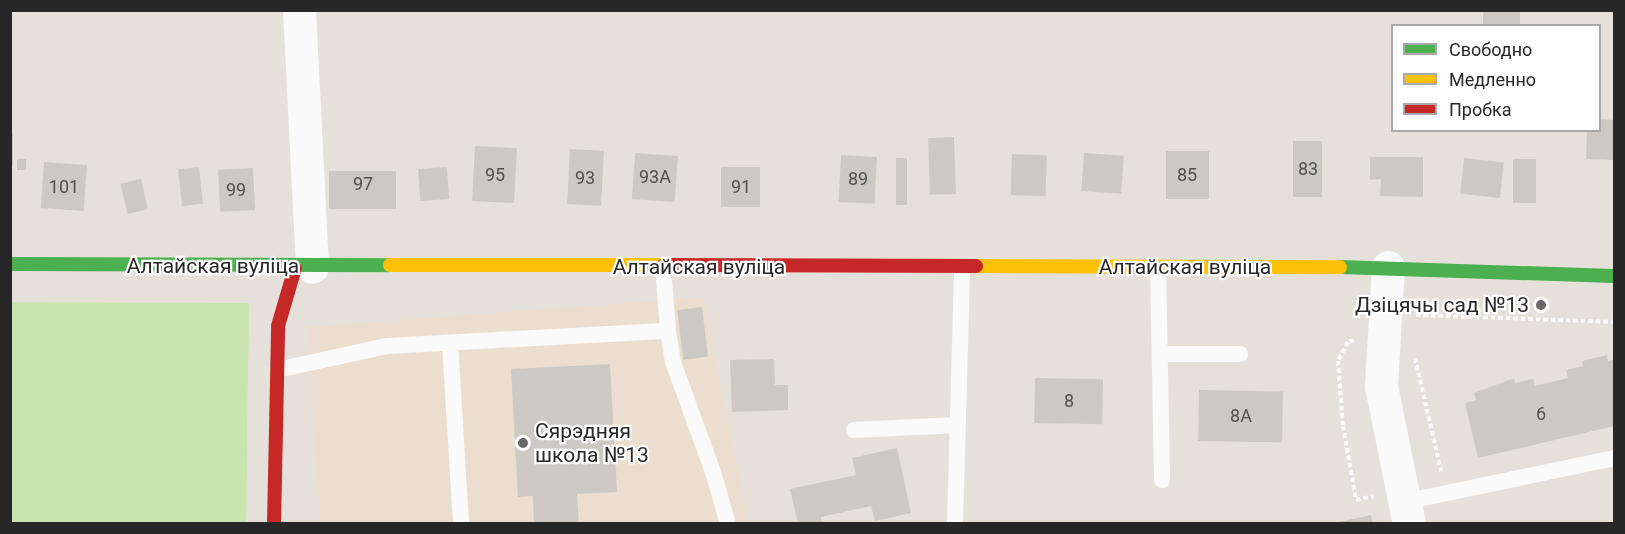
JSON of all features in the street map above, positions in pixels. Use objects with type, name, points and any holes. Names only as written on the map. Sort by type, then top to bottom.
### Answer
[{"type":"main road","name":"Алтайская вуліца","points":[[10,264],[303,267],[1388,267],[1614,276]]},
{"type":"main road","points":[[274,524],[279,326],[303,267]]},
{"type":"street","points":[[299,10],[303,267]]},
{"type":"street","points":[[1388,267],[1381,386],[1406,513]]},
{"type":"lane","points":[[663,267],[673,362],[713,472],[728,524]]},
{"type":"lane","points":[[955,524],[962,267]]},
{"type":"lane","points":[[1158,267],[1162,480]]},
{"type":"lane","points":[[278,370],[387,346],[668,331]]},
{"type":"lane","points":[[450,343],[460,524]]},
{"type":"lane","points":[[1160,354],[1240,354]]},
{"type":"lane","points":[[854,430],[957,425]]},
{"type":"lane","points":[[1406,513],[1614,458]]},
{"type":"path","points":[[1406,315],[1614,322]]},
{"type":"path","points":[[1413,348],[1441,471],[1448,476]]},
{"type":"shaded area","name":"Сярэдняя школа №13","points":[[703,297],[748,523],[320,523],[308,327]]},
{"type":"green space","points":[[10,302],[249,303],[246,523],[17,524],[11,520]]},
{"type":"building","points":[[1483,10],[1520,10],[1520,24],[1483,24]]},
{"type":"building","points":[[1601,119],[1614,120],[1614,160],[1586,159],[1587,132],[1601,132]]},
{"type":"building","points":[[10,134],[13,134],[13,166],[10,166]]},
{"type":"building","points":[[954,137],[956,194],[930,195],[928,138]]},
{"type":"building","points":[[1293,141],[1322,141],[1322,197],[1293,197]]},
{"type":"building","points":[[475,146],[517,148],[514,203],[472,201]]},
{"type":"building","points":[[570,149],[604,151],[601,206],[567,204]]},
{"type":"building","points":[[1166,151],[1209,151],[1209,199],[1166,199]]},
{"type":"building","points":[[635,153],[678,156],[675,202],[632,199]]},
{"type":"building","points":[[1084,153],[1124,156],[1121,194],[1081,191]]},
{"type":"building","points":[[1012,154],[1047,155],[1046,196],[1011,195]]},
{"type":"building","points":[[841,155],[877,157],[874,204],[839,202]]},
{"type":"building","points":[[1370,157],[1423,157],[1423,197],[1380,196],[1381,179],[1370,180]]},
{"type":"building","points":[[896,158],[907,158],[907,205],[896,205]]},
{"type":"building","points":[[1464,158],[1504,162],[1500,198],[1460,194]]},
{"type":"building","points":[[17,159],[26,159],[26,170],[17,170]]},
{"type":"building","points":[[1513,159],[1536,159],[1536,203],[1513,203]]},
{"type":"building","points":[[44,162],[87,165],[84,211],[41,208]]},
{"type":"building","points":[[199,167],[203,204],[182,206],[178,169]]},
{"type":"building","points":[[447,167],[449,199],[420,201],[418,169]]},
{"type":"building","points":[[721,167],[760,167],[760,207],[721,207]]},
{"type":"building","points":[[253,168],[255,210],[220,212],[218,170]]},
{"type":"building","points":[[329,171],[396,171],[396,209],[329,209]]},
{"type":"building","points":[[141,179],[148,209],[128,214],[121,184]]},
{"type":"building","points":[[702,307],[708,357],[683,360],[677,310]]},
{"type":"building","points":[[1607,355],[1608,361],[1614,359],[1614,426],[1478,458],[1465,403],[1476,400],[1474,393],[1514,378],[1515,383],[1533,379],[1535,386],[1568,378],[1566,370],[1583,366],[1582,361]]},
{"type":"building","points":[[774,359],[775,385],[788,385],[788,410],[732,412],[730,360]]},
{"type":"building","points":[[610,364],[617,492],[577,494],[579,524],[534,524],[533,496],[518,497],[511,369]]},
{"type":"building","points":[[1035,378],[1103,379],[1102,424],[1034,423]]},
{"type":"building","points":[[1199,390],[1283,391],[1282,442],[1198,441]]},
{"type":"building","points":[[897,448],[911,513],[875,521],[871,506],[821,517],[822,524],[798,524],[790,489],[856,475],[852,458]]},
{"type":"building","points":[[1371,515],[1373,524],[1334,523]]},
{"type":"traffic: fast","points":[[10,264],[390,265]]},
{"type":"traffic: fast","points":[[1340,267],[1614,276]]},
{"type":"traffic: slow","points":[[390,265],[664,265]]},
{"type":"traffic: slow","points":[[976,266],[1340,267]]},
{"type":"traffic: jam","points":[[664,265],[976,266]]},
{"type":"traffic: jam","points":[[274,524],[278,326],[295,268]]},
{"type":"place","name":"Дзіцячы сад №13","points":[[1541,305]]},
{"type":"place","name":"Сярэдняя школа №13","points":[[523,443]]}]
